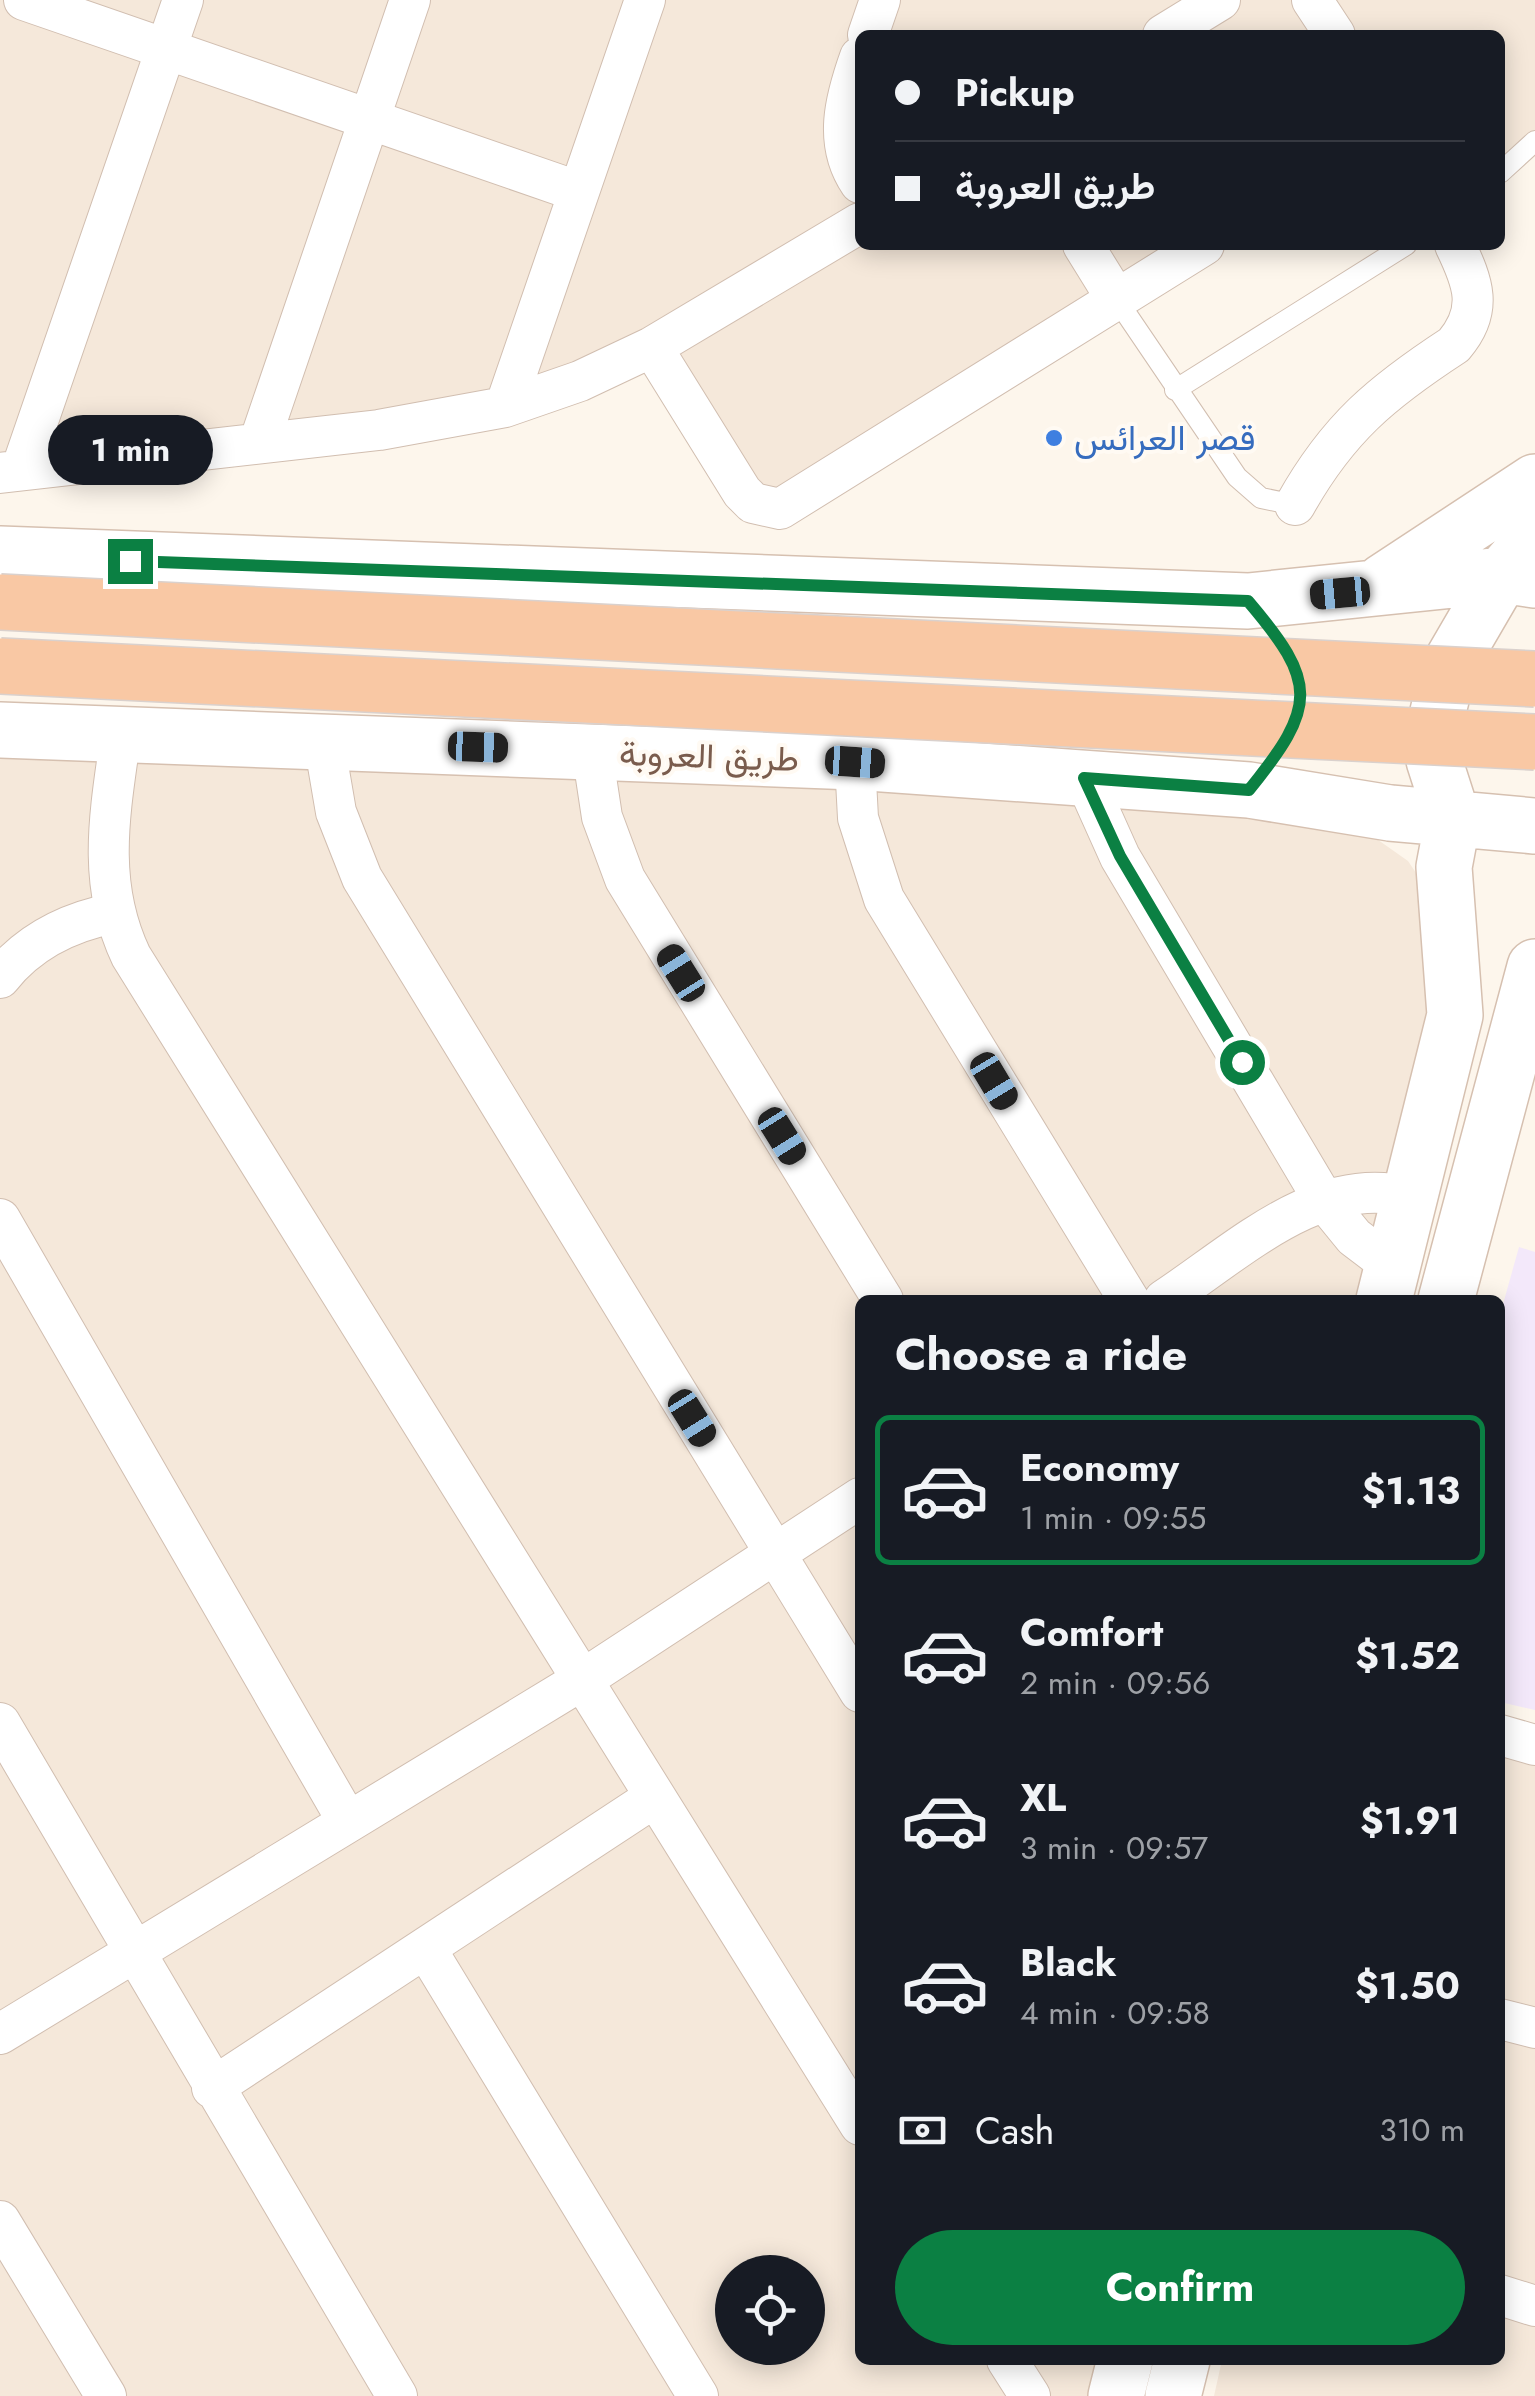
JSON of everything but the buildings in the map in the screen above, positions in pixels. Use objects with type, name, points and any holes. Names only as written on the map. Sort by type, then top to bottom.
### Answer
[{"type":"highway","points":[[0,602],[1535,679]]},
{"type":"highway","name":"طريق العروبة","points":[[0,666],[1535,742]]},
{"type":"main road","points":[[1370,590],[1535,482]]},
{"type":"main road","points":[[0,554],[1248,601],[1370,590],[1524,564]]},
{"type":"main road","points":[[1388,1283],[1456,1014],[1444,867],[1454,819],[1434,760],[1437,716],[1449,666],[1524,564]]},
{"type":"main road","points":[[1248,601],[1284,644],[1300,682],[1300,714],[1285,746],[1249,790]]},
{"type":"main road","name":"طريق العروبة","points":[[0,730],[855,762],[1249,790],[1454,819],[1535,826]]},
{"type":"main road","points":[[1447,1295],[1535,967]]},
{"type":"main road","points":[[1116,2396],[1124,2365]]},
{"type":"main road","points":[[1173,2396],[1181,2365]]},
{"type":"street","points":[[24,0],[576,191]]},
{"type":"street","points":[[183,0],[10,472],[422,424],[505,407],[580,381],[652,347],[855,226]]},
{"type":"street","points":[[259,443],[410,0]]},
{"type":"street","points":[[505,407],[576,191],[645,0]]},
{"type":"street","points":[[870,30],[880,0]]},
{"type":"street","points":[[1171,30],[1220,0]]},
{"type":"street","points":[[1312,0],[1333,30]]},
{"type":"street","points":[[855,72],[848,91],[844,134],[855,168]]},
{"type":"street","points":[[1086,250],[1118,300]]},
{"type":"street","points":[[652,347],[742,492],[752,503],[780,509],[1196,250]]},
{"type":"street","points":[[1295,505],[1326,453],[1366,408],[1454,345],[1466,331],[1475,299],[1457,250]]},
{"type":"street","points":[[121,734],[106,844],[114,913],[143,976],[855,2117]]},
{"type":"street","points":[[324,742],[336,812],[362,878],[855,1684]]},
{"type":"street","points":[[592,752],[602,817],[625,879],[880,1295]]},
{"type":"street","points":[[855,762],[858,818],[884,899],[1126,1295]]},
{"type":"street","points":[[1084,778],[1120,856],[1323,1199],[1388,1283]]},
{"type":"street","points":[[0,978],[42,939],[88,918],[114,913]]},
{"type":"street","points":[[1172,1295],[1323,1199],[1366,1190],[1408,1198]]},
{"type":"street","points":[[0,1219],[348,1822]]},
{"type":"street","points":[[0,2034],[582,1680],[855,1501]]},
{"type":"street","points":[[0,1723],[397,2396]]},
{"type":"street","points":[[1505,1736],[1535,1745]]},
{"type":"street","points":[[212,2088],[655,1797]]},
{"type":"street","points":[[426,1949],[698,2396]]},
{"type":"street","points":[[1505,2019],[1535,2028]]},
{"type":"street","points":[[0,2221],[106,2396]]},
{"type":"street","points":[[1505,2297],[1535,2306]]},
{"type":"street","points":[[1010,2365],[1030,2396]]},
{"type":"lane","points":[[1505,169],[1535,141]]},
{"type":"lane","points":[[1175,390],[1398,250]]},
{"type":"lane","points":[[1118,300],[1175,390],[1248,489],[1277,504],[1295,505]]},
{"type":"shaded area","points":[[0,0],[1535,0],[1535,155],[1505,177],[1505,30],[855,30],[855,250],[1194,250],[777,494],[763,495],[637,336],[511,391],[0,471]]},
{"type":"shaded area","points":[[0,726],[1354,823],[1408,861],[1435,901],[1448,946],[1380,1295],[855,1295],[855,2365],[1128,2365],[1120,2396],[0,2396]]},
{"type":"shaded area","points":[[1519,1247],[1535,1252],[1535,1710],[1505,1703],[1505,1297]]},
{"type":"shaded area","points":[[1505,1742],[1535,1751],[1535,2396],[1214,2396],[1221,2365],[1505,2365]]},
{"type":"place","name":"قصر العرائس","points":[[1054,438]]},
{"type":"route","points":[[130,561],[1248,601],[1284,644],[1300,682],[1300,714],[1285,746],[1249,790],[1084,778],[1120,856],[1242,1062]]}]
